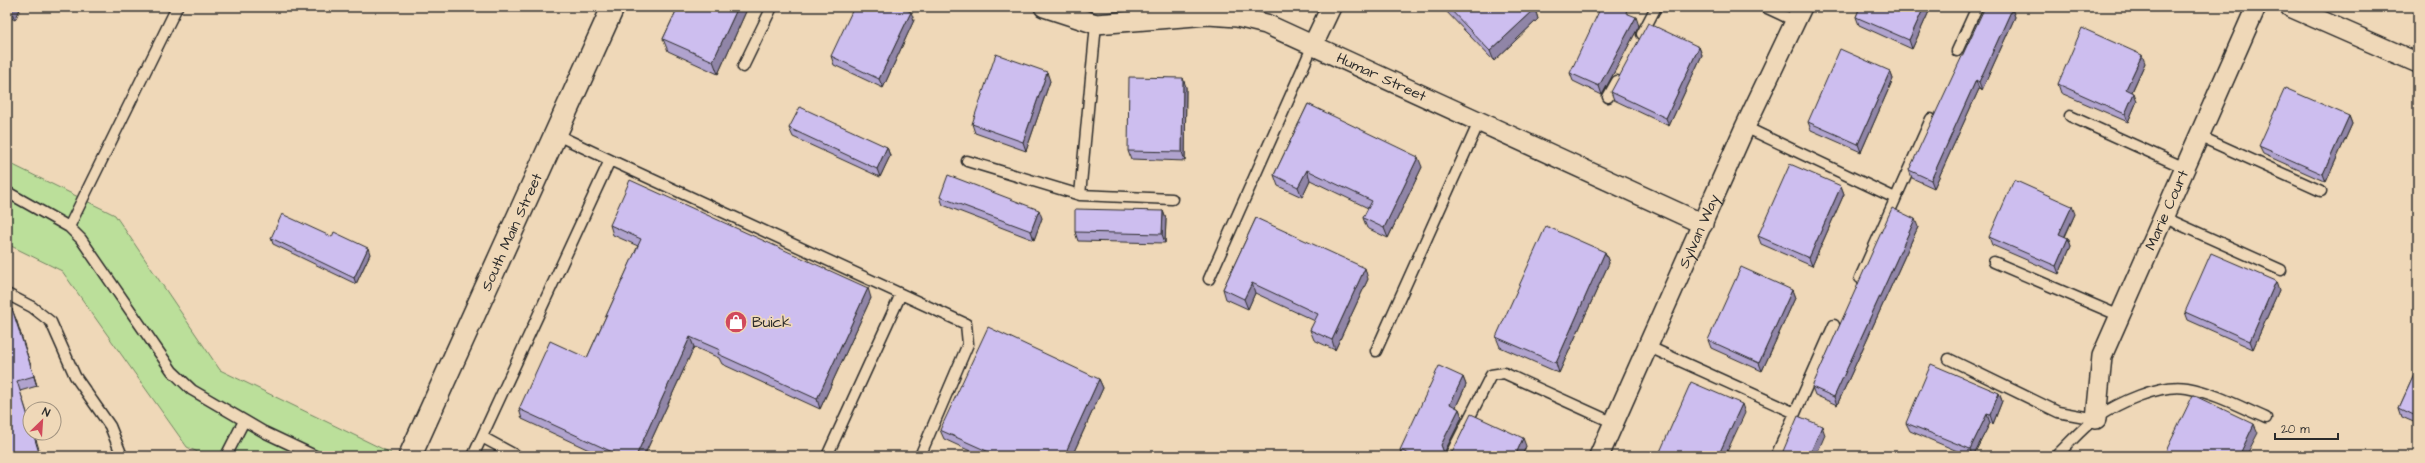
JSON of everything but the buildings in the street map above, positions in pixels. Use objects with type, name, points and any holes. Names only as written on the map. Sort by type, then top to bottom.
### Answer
[{"type":"main road","name":"South Main Street","points":[[410,456],[612,7]]},
{"type":"street","name":"Humar Street","points":[[1044,7],[1096,24],[1208,15],[1237,18],[1266,24],[1703,224]]},
{"type":"street","points":[[1312,45],[1331,7]]},
{"type":"street","name":"Marie Court","points":[[2096,419],[2102,356],[2256,7]]},
{"type":"street","points":[[2290,7],[2418,63]]},
{"type":"street","name":"Sylvan Way","points":[[1599,456],[1745,127],[1798,14]]},
{"type":"lane","points":[[69,227],[176,7]]},
{"type":"lane","points":[[743,67],[772,7]]},
{"type":"lane","points":[[1638,42],[1656,7]]},
{"type":"lane","points":[[1765,7],[1798,14]]},
{"type":"lane","points":[[1957,51],[1977,7]]},
{"type":"lane","points":[[1080,195],[1096,24]]},
{"type":"lane","points":[[1209,279],[1312,45]]},
{"type":"lane","points":[[1608,97],[1623,70]]},
{"type":"lane","points":[[2070,116],[2185,168]]},
{"type":"lane","points":[[1860,278],[1931,119]]},
{"type":"lane","points":[[1376,351],[1479,122]]},
{"type":"lane","points":[[1745,127],[1895,198]]},
{"type":"lane","points":[[555,134],[966,324],[968,344],[920,456]]},
{"type":"lane","points":[[2199,136],[2321,191]]},
{"type":"lane","points":[[473,456],[610,160]]},
{"type":"lane","points":[[967,162],[1080,195],[1172,199]]},
{"type":"lane","points":[[7,192],[69,227],[82,239],[172,371],[192,390],[244,421],[316,456]]},
{"type":"lane","points":[[2163,217],[2281,270]]},
{"type":"lane","points":[[1994,262],[2120,316]]},
{"type":"lane","points":[[7,294],[32,307],[51,322],[75,376],[110,426],[122,456]]},
{"type":"lane","points":[[827,456],[901,294]]},
{"type":"lane","points":[[1776,456],[1834,325]]},
{"type":"lane","points":[[1647,346],[1795,413]]},
{"type":"lane","points":[[1949,360],[2058,412],[2096,419]]},
{"type":"lane","points":[[1450,456],[1491,375],[1504,373],[1614,423]]},
{"type":"lane","points":[[2056,456],[2096,419],[2136,397],[2159,389],[2185,387],[2209,393],[2266,418]]},
{"type":"lane","points":[[226,456],[244,421]]},
{"type":"lane","points":[[482,437],[517,456]]},
{"type":"green space","points":[[7,162],[115,215],[220,370],[391,453],[389,456],[206,456],[187,447],[62,271],[7,244]]},
{"type":"place","name":"Buick","points":[[736,322]]}]
